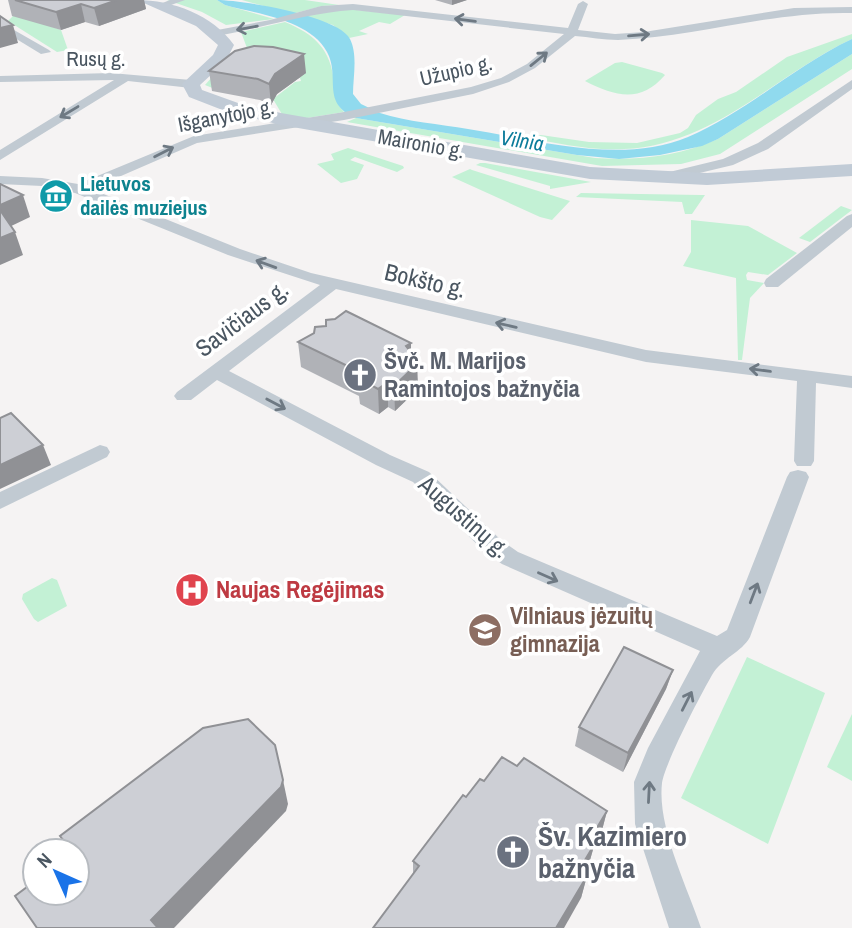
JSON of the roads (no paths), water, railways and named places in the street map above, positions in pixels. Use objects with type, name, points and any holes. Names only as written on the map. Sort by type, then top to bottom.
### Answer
[{"type":"main road","points":[[144,0],[196,21],[223,39],[226,49],[191,84]]},
{"type":"main road","name":"Maironio g.","points":[[191,84],[195,93],[218,103],[305,123],[569,170],[662,178],[728,170],[752,178],[852,170]]},
{"type":"street","points":[[160,6],[180,0]]},
{"type":"street","name":"Užupio g.","points":[[570,11],[587,2]]},
{"type":"street","name":"Užupio g.","points":[[305,123],[473,90],[505,80],[524,70],[571,33],[587,2]]},
{"type":"street","points":[[216,33],[277,22],[328,8],[353,7],[598,36],[645,35],[814,9],[852,10]]},
{"type":"street","points":[[533,29],[552,19]]},
{"type":"street","points":[[2,20],[45,52],[30,56]]},
{"type":"street","points":[[0,156],[127,77]]},
{"type":"street","name":"Rusų g.","points":[[0,79],[127,77],[191,84]]},
{"type":"street","points":[[728,170],[852,84]]},
{"type":"street","name":"Išganytojo g.","points":[[79,189],[185,143],[305,123]]},
{"type":"street","points":[[752,178],[746,165],[762,151],[763,146]]},
{"type":"street","name":"Bokšto g.","points":[[0,180],[30,180],[79,189],[244,255],[332,284],[620,351],[852,382]]},
{"type":"street","points":[[772,283],[852,219]]},
{"type":"street","name":"Savičiaus g.","points":[[184,396],[332,284]]},
{"type":"street","name":"Augustinų g.","points":[[216,372],[383,460],[421,477],[436,488],[493,546],[510,558],[719,648]]},
{"type":"street","points":[[685,928],[650,824],[649,782],[658,757],[704,665],[719,648],[737,637],[801,469],[807,377]]},
{"type":"street","points":[[0,500],[100,452]]},
{"type":"water","name":"Vilnia","points":[[217,0],[289,11],[328,23],[342,31],[350,39],[354,52],[353,94],[361,104],[380,113],[412,121],[579,148],[635,149],[688,137],[710,127],[810,62],[852,39],[852,54],[718,139],[702,146],[660,155],[619,159],[577,155],[356,118],[338,105],[333,89],[331,62],[319,41],[296,25],[225,5]]},
{"type":"place","name":"Lietuvos dailės muziejus","points":[[56,196]]},
{"type":"place","name":"Švč. M. Marijos Ramintojos bažnyčia","points":[[360,375]]},
{"type":"place","name":"Naujas Regėjimas","points":[[192,590]]},
{"type":"place","name":"Vilniaus jėzuitų gimnazija","points":[[485,630]]},
{"type":"place","name":"Šv. Kazimiero bažnyčia","points":[[513,852]]}]
